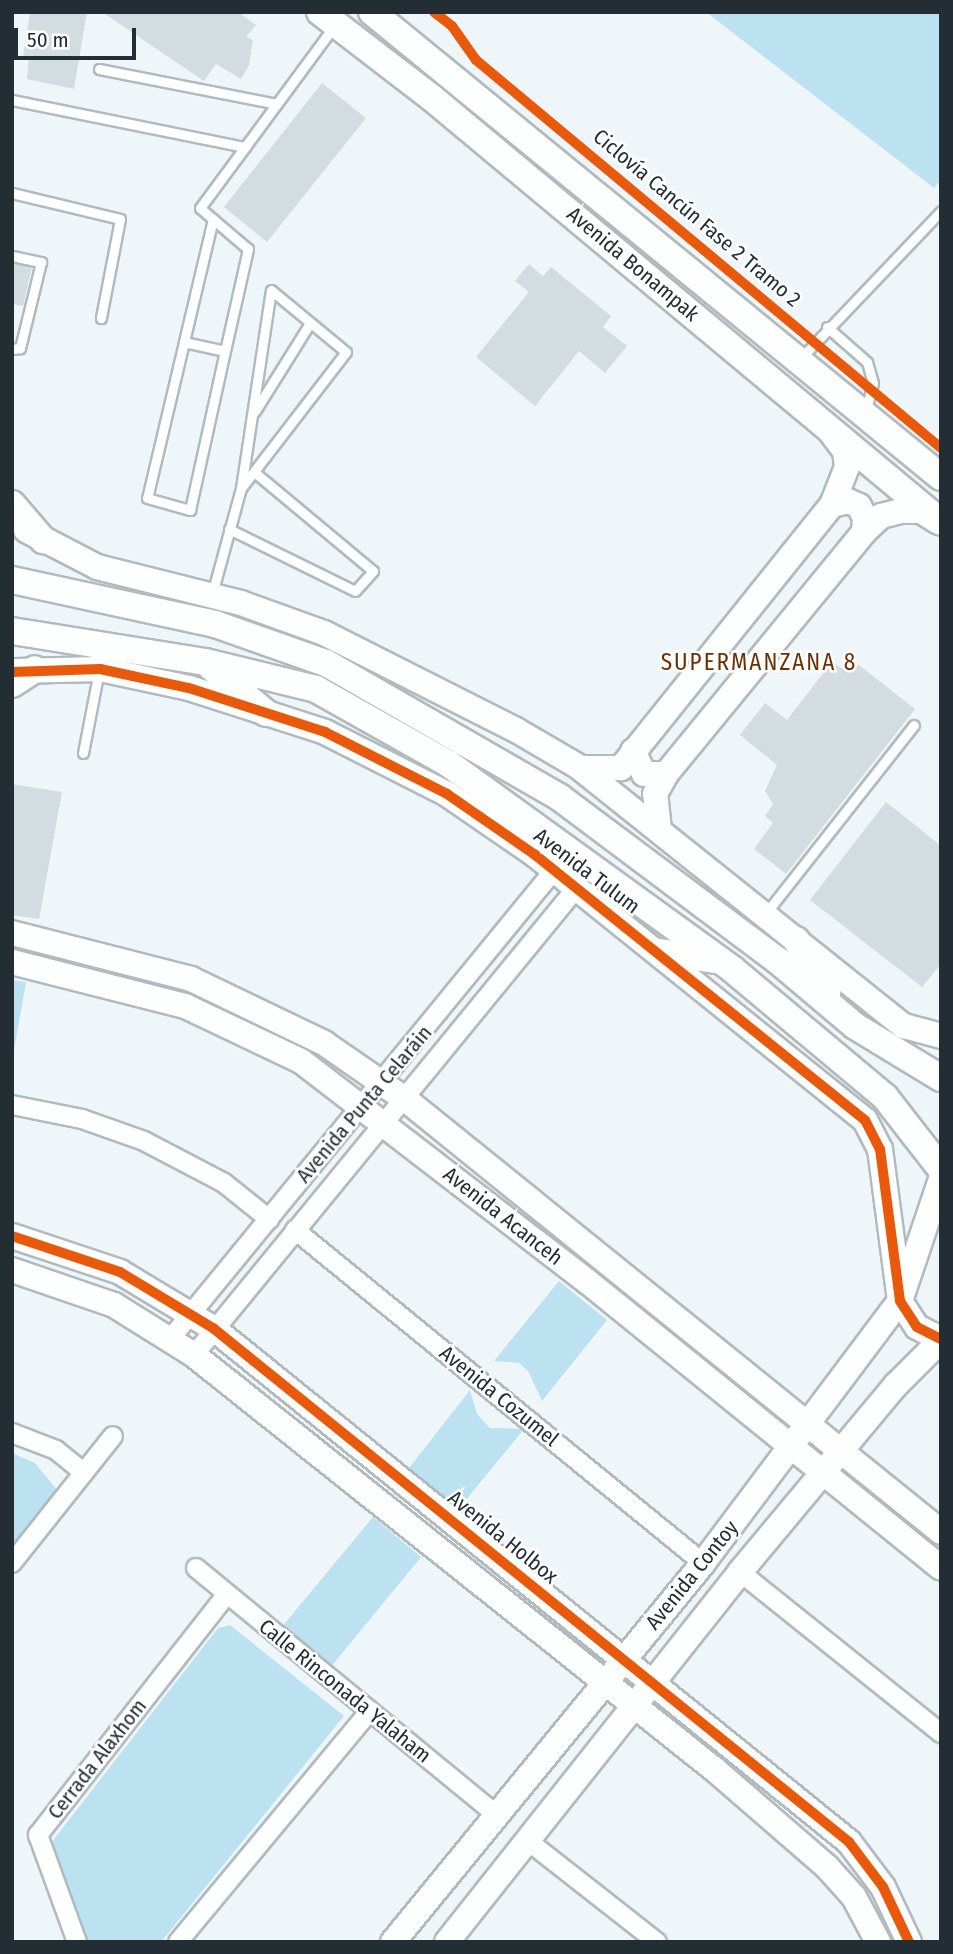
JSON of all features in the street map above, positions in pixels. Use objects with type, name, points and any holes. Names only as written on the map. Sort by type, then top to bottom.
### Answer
[{"type":"main road","name":"Avenida Bonampak","points":[[372,12],[941,477]]},
{"type":"main road","name":"Avenida Bonampak","points":[[328,18],[941,522]]},
{"type":"main road","points":[[12,504],[43,540]]},
{"type":"main road","name":"Avenida Tulum","points":[[12,580],[215,624],[326,663],[559,797],[777,960],[855,1026],[941,1078]]},
{"type":"main road","name":"Avenida Tulum","points":[[12,631],[206,662],[316,689],[449,764],[722,961],[885,1097],[941,1169]]},
{"type":"main road","points":[[206,662],[266,713]]},
{"type":"main road","points":[[12,684],[23,671]]},
{"type":"main road","points":[[796,940],[817,979],[855,1026]]},
{"type":"main road","points":[[659,952],[722,961]]},
{"type":"street","points":[[579,767],[609,772],[621,768],[832,505],[847,467],[845,451],[825,425]]},
{"type":"street","points":[[832,505],[848,501],[859,506],[866,518],[864,532]]},
{"type":"street","points":[[659,830],[655,794],[666,774],[864,532],[881,516],[901,511],[921,511],[941,522]]},
{"type":"street","points":[[12,522],[97,567],[211,595],[336,639],[437,686],[579,767],[905,1026],[941,1036]]},
{"type":"street","name":"Avenida Tulum","points":[[23,671],[100,668],[266,713],[325,732],[447,794],[555,869],[865,1120],[880,1149],[901,1301],[917,1327],[941,1339]]},
{"type":"street","points":[[633,751],[644,774],[666,774]]},
{"type":"street","name":"Avenida Punta Celaráin","points":[[172,1338],[189,1312],[382,1084],[555,869]]},
{"type":"street","name":"Avenida Punta Celaráin","points":[[194,1355],[213,1328],[405,1099],[578,886]]},
{"type":"street","name":"Avenida Acanceh","points":[[12,933],[123,958],[203,984],[324,1043],[405,1099],[941,1532]]},
{"type":"street","name":"Avenida Acanceh","points":[[12,962],[185,1006],[301,1060],[363,1104],[941,1568]]},
{"type":"street","points":[[12,1105],[82,1119],[144,1141],[224,1183],[269,1219]]},
{"type":"street","name":"Avenida Contoy","points":[[393,1942],[703,1563],[810,1426],[901,1301],[941,1179]]},
{"type":"street","name":"Avenida Cozumel","points":[[295,1230],[703,1563]]},
{"type":"street","name":"Avenida Holbox","points":[[12,1236],[120,1272],[213,1328],[652,1680],[849,1842],[883,1887],[909,1942]]},
{"type":"street","points":[[12,1270],[114,1305],[172,1338],[194,1355],[603,1684],[714,1769],[827,1867],[854,1897],[878,1942]]},
{"type":"street","name":"Avenida Contoy","points":[[447,1942],[740,1572],[840,1452],[941,1339]]},
{"type":"street","points":[[12,1433],[56,1450],[84,1473]]},
{"type":"street","points":[[12,1563],[113,1436]]},
{"type":"street","name":"Calle Rinconada Yalaham","points":[[196,1568],[495,1814]]},
{"type":"street","points":[[740,1572],[941,1733]]},
{"type":"street","name":"Cerrada Alaxhom","points":[[77,1942],[38,1835],[227,1594]]},
{"type":"street","points":[[178,1942],[370,1711]]},
{"type":"street","points":[[528,1841],[657,1942]]},
{"type":"lane","points":[[213,219],[147,498],[190,510],[248,249],[213,219],[200,208],[277,104],[328,18]]},
{"type":"lane","points":[[99,69],[277,104]]},
{"type":"lane","points":[[12,100],[245,147]]},
{"type":"lane","points":[[12,193],[120,219],[101,318]]},
{"type":"lane","points":[[798,360],[941,211]]},
{"type":"lane","points":[[12,256],[41,262],[20,348],[12,349]]},
{"type":"lane","points":[[211,595],[241,488],[271,290],[346,352],[241,488]]},
{"type":"lane","points":[[253,416],[310,323]]},
{"type":"lane","points":[[827,327],[867,362],[873,383],[864,414]]},
{"type":"lane","points":[[184,342],[225,351]]},
{"type":"lane","points":[[229,529],[355,591],[373,571],[254,472]]},
{"type":"lane","points":[[83,753],[100,668]]},
{"type":"lane","points":[[765,914],[914,725]]},
{"type":"shaded area","points":[[706,12],[941,12],[941,180],[934,188]]},
{"type":"shaded area","points":[[12,980],[26,982],[12,1062]]},
{"type":"shaded area","points":[[559,1281],[607,1320],[542,1401],[528,1371],[519,1363],[494,1361]]},
{"type":"shaded area","points":[[470,1390],[477,1414],[490,1428],[524,1429],[451,1518],[402,1477]]},
{"type":"shaded area","points":[[12,1453],[35,1463],[58,1491],[12,1554]]},
{"type":"shaded area","points":[[373,1517],[421,1557],[330,1668],[281,1628]]},
{"type":"shaded area","points":[[230,1625],[344,1716],[161,1942],[81,1942],[51,1843],[218,1628]]},
{"type":"building","points":[[30,12],[87,12],[74,89],[27,79],[29,59],[23,57]]},
{"type":"building","points":[[102,12],[238,12],[256,25],[246,37],[253,40],[249,65],[241,79],[216,64],[204,81]]},
{"type":"building","points":[[322,83],[366,118],[267,242],[224,207]]},
{"type":"building","points":[[12,263],[32,267],[23,306],[12,304]]},
{"type":"building","points":[[529,264],[543,276],[551,267],[611,316],[603,327],[627,346],[605,373],[579,351],[535,406],[476,357],[529,292],[515,281]]},
{"type":"building","points":[[832,662],[841,668],[859,665],[915,709],[786,874],[754,849],[773,823],[765,816],[773,804],[765,791],[777,765],[740,735],[765,703],[787,720]]},
{"type":"building","points":[[12,784],[62,792],[39,919],[12,915]]},
{"type":"building","points":[[886,802],[941,846],[941,964],[922,987],[810,900]]},
{"type":"cycle path","name":"Ciclovía Cancún Fase 2 Tramo 2","points":[[434,12],[452,26],[476,60],[941,448]]},
{"type":"cycle path","points":[[12,672],[100,669],[189,688],[325,732],[447,794],[534,854],[865,1120],[880,1149],[900,1301],[917,1327],[941,1339]]},
{"type":"cycle path","points":[[12,1236],[120,1272],[213,1328],[849,1842],[883,1887],[909,1942]]},
{"type":"district","name":"SUPERMANZANA 8","points":[[759,662]]}]
